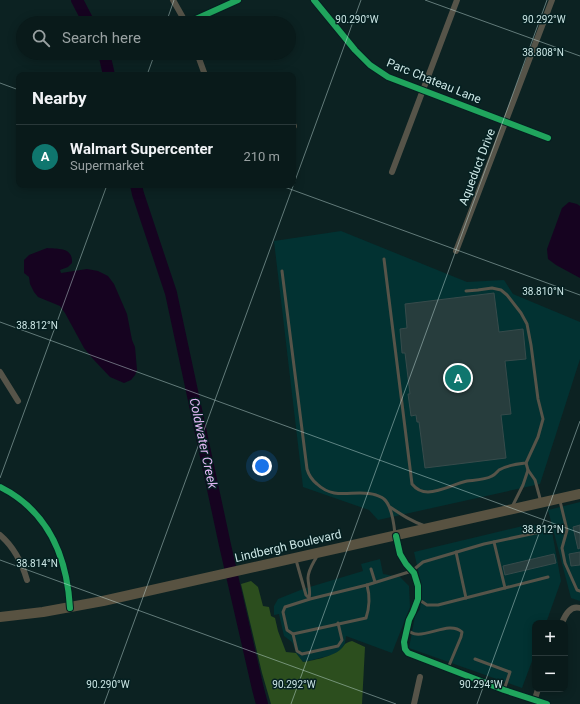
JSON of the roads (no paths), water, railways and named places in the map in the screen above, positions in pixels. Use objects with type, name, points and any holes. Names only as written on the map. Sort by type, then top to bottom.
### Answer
[{"type":"main road","name":"Lindbergh Boulevard","points":[[0,617],[70,608],[580,494]]},
{"type":"street","points":[[173,0],[182,16]]},
{"type":"street","points":[[202,16],[238,0]]},
{"type":"street","name":"Parc Chateau Lane","points":[[314,0],[355,50],[370,65],[388,77],[548,138]]},
{"type":"street","points":[[392,172],[457,0]]},
{"type":"street","name":"Aqueduct Drive","points":[[456,251],[552,0]]},
{"type":"street","points":[[200,60],[204,72]]},
{"type":"street","points":[[0,372],[18,401]]},
{"type":"street","points":[[0,487],[24,502],[40,518],[47,528],[61,556],[68,584],[70,608]]},
{"type":"street","points":[[0,535],[13,549],[27,580]]},
{"type":"street","points":[[396,536],[400,554],[414,574],[418,586],[418,599],[409,620],[404,642],[405,649],[408,653],[504,690],[547,704]]},
{"type":"street","points":[[563,620],[566,614],[571,609],[577,607],[580,608]]},
{"type":"street","points":[[414,704],[420,677]]},
{"type":"street","points":[[534,699],[537,692]]},
{"type":"lane","points":[[384,258],[412,484],[420,491],[428,492],[439,490],[466,481],[487,478],[493,476],[499,470],[508,466],[526,463]]},
{"type":"lane","points":[[282,271],[309,475],[319,486],[330,492],[338,494],[367,493],[384,499],[389,506],[394,522],[396,536]]},
{"type":"lane","points":[[466,291],[492,288],[501,290],[507,295],[521,313],[527,324],[538,400],[544,419],[538,437],[526,463],[528,470],[535,480],[542,503]]},
{"type":"lane","points":[[510,510],[518,497],[528,470]]},
{"type":"lane","points":[[560,499],[567,530],[562,548],[565,563],[577,590],[580,591]]},
{"type":"lane","points":[[389,506],[412,521],[430,528]]},
{"type":"lane","points":[[338,623],[342,640],[338,646],[302,654],[297,651],[293,634],[287,630],[283,612],[285,607],[309,599],[367,585],[412,571],[423,562],[494,542],[540,532]]},
{"type":"lane","points":[[494,542],[505,588]]},
{"type":"lane","points":[[456,552],[466,598]]},
{"type":"lane","points":[[309,599],[310,594],[308,576],[318,553]]},
{"type":"lane","points":[[296,558],[306,595],[309,599]]},
{"type":"lane","points":[[371,569],[375,582]]},
{"type":"lane","points":[[418,599],[427,605],[438,605],[548,577]]},
{"type":"lane","points":[[293,634],[366,618],[369,609],[370,594],[367,585]]},
{"type":"lane","points":[[407,630],[414,634],[424,634],[451,627],[462,632],[448,668]]},
{"type":"lane","points":[[475,659],[510,672],[504,690]]},
{"type":"waterway","name":"Coldwater Creek","points":[[77,0],[85,16]]},
{"type":"waterway","name":"Coldwater Creek","points":[[106,60],[108,72]]},
{"type":"waterway","name":"Coldwater Creek","points":[[137,188],[171,293],[225,545],[262,704]]},
{"type":"place","name":"Walmart Supercenter","points":[[458,378]]}]
